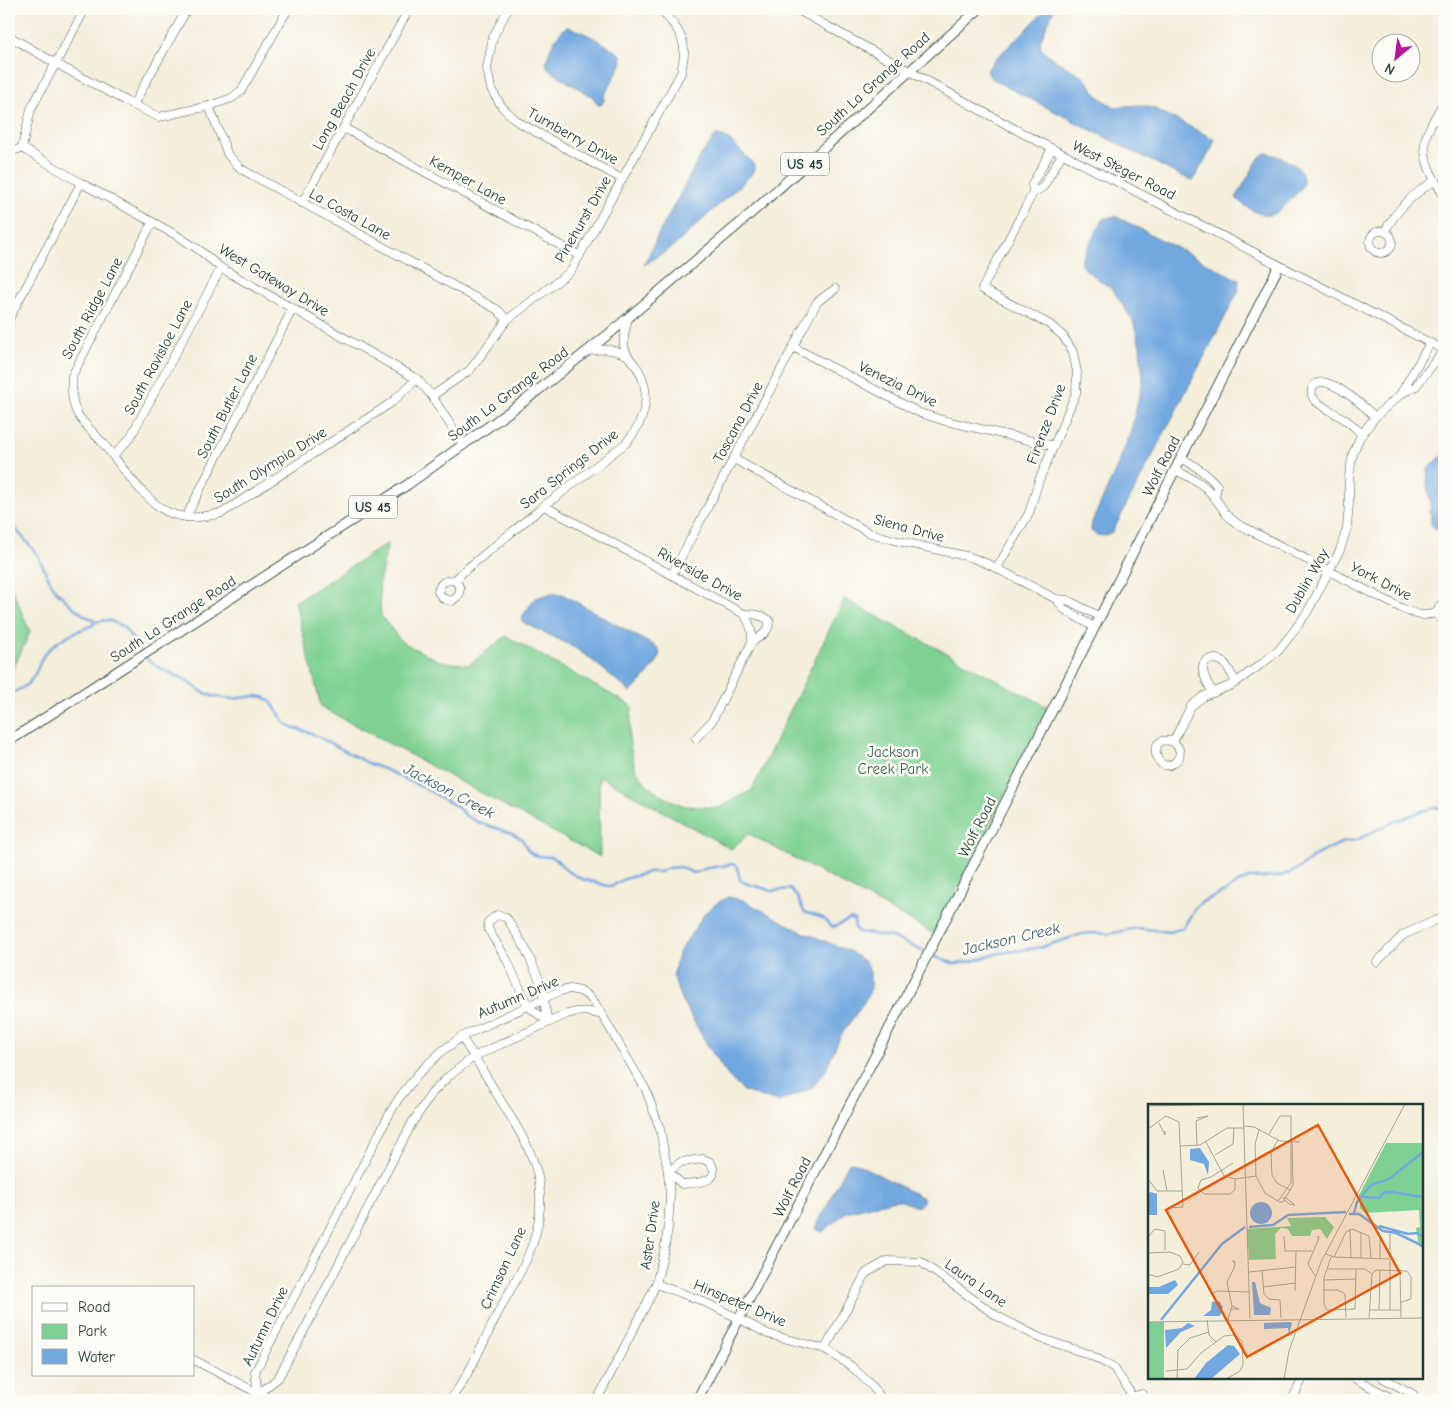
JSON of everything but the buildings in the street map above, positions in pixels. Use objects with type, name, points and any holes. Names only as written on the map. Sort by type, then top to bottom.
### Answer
[{"type":"main road","name":"South La Grange Road","points":[[9,741],[399,490],[527,400],[739,224],[979,9]]},
{"type":"main road","name":"Wolf Road","points":[[697,1400],[931,948],[1279,266]]},
{"type":"street","points":[[9,152],[22,148],[31,110],[85,9]]},
{"type":"street","points":[[133,105],[187,9]]},
{"type":"street","points":[[9,36],[55,63],[159,117],[210,106],[232,98],[241,91],[288,9]]},
{"type":"street","name":"Long Beach Drive","points":[[302,203],[409,9]]},
{"type":"street","name":"Turnberry Drive","points":[[508,9],[493,37],[487,68],[491,89],[502,107],[518,122],[622,179]]},
{"type":"street","name":"Pinehurst Drive","points":[[432,396],[470,370],[507,320],[571,271],[580,256],[681,73],[684,51],[682,40],[675,24],[659,9]]},
{"type":"street","name":"West Steger Road","points":[[796,9],[908,72],[1052,149],[1444,350]]},
{"type":"street","points":[[1444,101],[1426,136],[1425,156],[1434,181],[1444,196]]},
{"type":"street","name":"La Costa Lane","points":[[210,106],[228,155],[240,169],[498,310],[507,320]]},
{"type":"street","name":"Kemper Lane","points":[[344,128],[580,256]]},
{"type":"street","name":"West Gateway Drive","points":[[22,148],[190,244],[222,268],[417,380],[432,396],[463,445]]},
{"type":"street","name":"Firenze Drive","points":[[1033,193],[1032,184],[1052,149]]},
{"type":"street","name":"Firenze Drive","points":[[998,568],[1029,513],[1038,483],[1076,393],[1078,372],[1073,352],[1063,336],[1049,324],[982,289],[1033,193],[1043,187],[1062,154]]},
{"type":"street","points":[[1385,231],[1403,205],[1434,181]]},
{"type":"street","points":[[9,319],[81,183]]},
{"type":"street","name":"South Ridge Lane","points":[[113,456],[78,414],[71,395],[72,376],[152,223]]},
{"type":"street","name":"South Ravisloe Lane","points":[[113,456],[130,438],[222,268]]},
{"type":"street","name":"Toscana Drive","points":[[672,574],[817,302],[835,289]]},
{"type":"street","name":"South Butler Lane","points":[[186,517],[293,308]]},
{"type":"street","name":"Sara Springs Drive","points":[[455,580],[544,506],[626,443],[634,434],[642,418],[646,403],[640,372],[627,355],[624,346],[628,318]]},
{"type":"street","name":"Dublin Way","points":[[1400,394],[1430,343]]},
{"type":"street","name":"Venezia Drive","points":[[793,347],[920,413],[942,420],[1054,446]]},
{"type":"street","points":[[588,351],[606,348],[627,355]]},
{"type":"street","name":"Dublin Way","points":[[1173,742],[1191,706],[1204,696],[1236,682],[1260,665],[1278,650],[1308,611],[1340,550],[1347,528],[1349,478],[1353,453],[1362,434],[1375,417],[1400,394],[1416,386],[1444,350]]},
{"type":"street","name":"South Olympia Drive","points":[[113,456],[144,493],[158,506],[169,513],[202,518],[222,513],[391,403],[417,380]]},
{"type":"street","points":[[1362,434],[1346,420],[1315,401],[1312,396],[1312,390],[1315,385],[1319,382],[1326,382],[1353,398],[1375,417]]},
{"type":"street","name":"York Drive","points":[[1181,458],[1196,466],[1216,485],[1215,498]]},
{"type":"street","name":"Siena Drive","points":[[734,459],[870,533],[970,557],[998,568],[1056,599],[1065,610],[1094,627]]},
{"type":"street","name":"York Drive","points":[[1174,470],[1197,481],[1215,498],[1226,514],[1236,523],[1402,608],[1418,615],[1429,615],[1438,612]]},
{"type":"street","name":"Riverside Drive","points":[[544,506],[744,614],[750,623],[753,633],[752,642]]},
{"type":"street","name":"Siena Drive","points":[[1056,599],[1067,600],[1100,616]]},
{"type":"street","points":[[1444,601],[1438,607],[1440,620],[1444,624]]},
{"type":"street","points":[[696,738],[712,721],[752,642],[766,633],[769,626],[768,620],[765,617],[756,614],[744,614]]},
{"type":"street","points":[[1212,693],[1203,674],[1205,661],[1218,659],[1224,663],[1236,682]]},
{"type":"street","points":[[501,916],[508,920],[525,948],[543,988],[548,1022],[528,1006],[507,960],[488,929],[488,922],[493,917],[501,916]]},
{"type":"street","points":[[1377,962],[1403,934],[1444,918]]},
{"type":"street","name":"Autumn Drive","points":[[256,1397],[255,1372],[391,1111],[418,1074],[460,1037],[560,991],[580,991],[592,999],[602,1015]]},
{"type":"street","name":"Autumn Drive","points":[[256,1397],[278,1378],[412,1123],[432,1093],[448,1076],[474,1056],[548,1022],[578,1011],[589,1011],[602,1015]]},
{"type":"street","name":"Aster Drive","points":[[597,1400],[656,1284],[664,1251],[670,1196],[668,1172],[660,1129],[646,1090],[602,1015]]},
{"type":"street","name":"Crimson Lane","points":[[450,1400],[464,1379],[526,1258],[536,1232],[541,1202],[538,1173],[532,1154],[474,1056],[460,1037]]},
{"type":"street","points":[[703,1159],[710,1162],[713,1169],[711,1178],[705,1182],[682,1184],[668,1172],[681,1162],[703,1159]]},
{"type":"street","name":"Laura Lane","points":[[825,1349],[866,1273],[887,1261],[922,1262],[998,1316],[1040,1338],[1088,1354],[1113,1367],[1129,1390],[1131,1398]]},
{"type":"street","name":"Hinspeter Drive","points":[[656,1284],[700,1300],[740,1318],[768,1334],[825,1349],[851,1366],[874,1387],[882,1400]]},
{"type":"street","points":[[195,1361],[256,1397],[270,1400]]},
{"type":"street","points":[[1292,1400],[1302,1379]]},
{"type":"street","points":[[1356,1379],[1395,1400]]},
{"type":"street","points":[[1386,1379],[1413,1394],[1417,1400]]},
{"type":"street","points":[[1131,1398],[1142,1394]]},
{"type":"green space","name":"Jackson Creek Park","points":[[388,543],[379,583],[381,616],[402,642],[439,661],[469,665],[506,636],[632,706],[629,739],[635,768],[647,785],[666,798],[685,806],[719,808],[752,790],[844,599],[1048,707],[935,934],[749,834],[731,849],[599,776],[600,857],[321,707],[295,602]]},
{"type":"green space","points":[[9,581],[30,632],[9,678]]},
{"type":"water","points":[[1046,9],[1054,9],[1040,41],[1041,49],[1056,61],[1083,76],[1099,97],[1114,107],[1140,105],[1153,108],[1214,139],[1212,148],[1193,180],[1181,176],[990,77],[987,71],[993,61]]},
{"type":"water","points":[[566,27],[586,34],[621,55],[621,65],[601,105],[598,105],[593,97],[547,67],[552,46]]},
{"type":"water","points":[[717,134],[732,142],[751,161],[754,169],[751,175],[673,247],[644,265],[701,155]]},
{"type":"water","points":[[1266,153],[1292,163],[1301,173],[1303,179],[1302,186],[1298,192],[1281,210],[1271,215],[1257,213],[1236,198],[1259,158]]},
{"type":"water","points":[[1115,216],[1239,280],[1238,292],[1112,533],[1102,536],[1091,531],[1092,522],[1130,435],[1143,380],[1140,346],[1133,321],[1113,290],[1086,270],[1080,262],[1103,219]]},
{"type":"water","points":[[1444,454],[1444,532],[1431,525],[1430,499],[1427,486],[1428,469]]},
{"type":"water","points":[[549,594],[562,594],[658,648],[660,654],[658,660],[633,690],[630,692],[575,648],[523,622],[522,617],[535,598]]},
{"type":"water","points":[[728,897],[743,900],[798,930],[851,952],[866,963],[870,972],[871,989],[840,1037],[825,1071],[812,1088],[778,1102],[743,1091],[728,1076],[681,999],[673,977],[678,954],[705,913]]},
{"type":"water","points":[[851,1162],[923,1198],[923,1202],[918,1207],[894,1200],[846,1212],[821,1232],[816,1229],[819,1221],[848,1164]]},
{"type":"waterway","name":"Jackson Creek","points":[[9,521],[37,554],[56,591],[72,606],[95,622]]},
{"type":"waterway","name":"Jackson Creek","points":[[9,694],[29,683],[43,657],[60,640],[93,625],[95,622],[108,620],[124,627],[149,661],[187,681],[201,691],[212,696],[231,699],[264,697],[271,702],[286,724],[311,733],[370,764],[422,787],[456,806],[466,816],[480,823],[511,833],[522,839],[532,854],[551,857],[557,860],[567,871],[582,879],[608,886],[624,879],[649,872],[660,872],[668,868],[680,867],[693,873],[703,869],[733,864],[737,866],[740,880],[773,891],[790,889],[798,898],[804,912],[823,918],[830,926],[834,927],[850,919],[854,920],[855,929],[858,932],[892,937],[955,964],[1000,953],[1042,947],[1082,934],[1109,934],[1139,928],[1170,932],[1183,928],[1196,907],[1202,902],[1225,892],[1236,884],[1249,878],[1276,877],[1290,873],[1316,855],[1341,843],[1359,839],[1386,825],[1422,811],[1444,806]]}]
